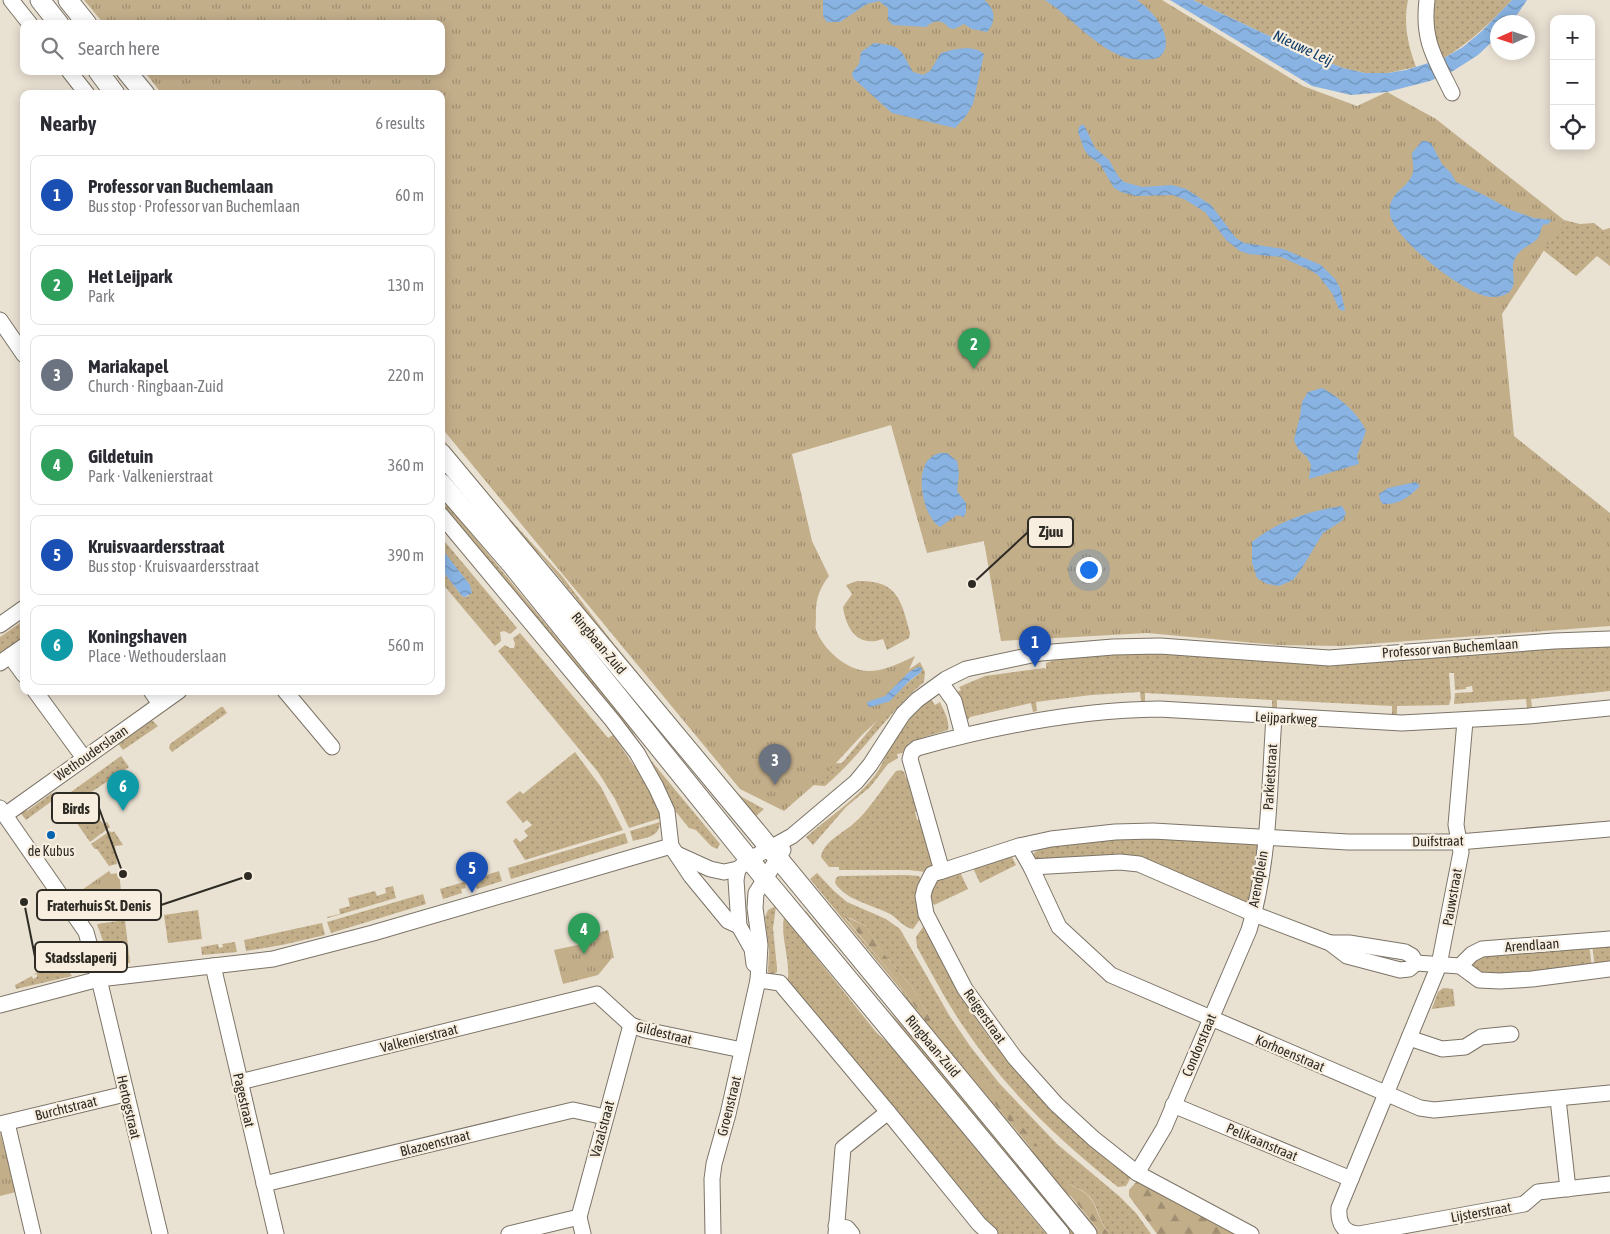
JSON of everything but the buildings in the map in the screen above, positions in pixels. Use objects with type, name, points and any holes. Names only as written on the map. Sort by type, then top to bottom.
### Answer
[{"type":"main road","points":[[40,0],[56,20]]},
{"type":"main road","points":[[68,0],[84,20]]},
{"type":"main road","points":[[101,75],[113,90]]},
{"type":"main road","points":[[129,75],[142,90]]},
{"type":"main road","name":"Ringbaan-Zuid","points":[[445,458],[757,833],[759,863],[781,897],[1060,1234]]},
{"type":"main road","name":"Ringbaan-Zuid","points":[[445,488],[759,863],[1087,1234]]},
{"type":"street","points":[[11,0],[27,20]]},
{"type":"street","points":[[1428,0],[1425,18],[1429,44],[1452,93]]},
{"type":"street","points":[[72,75],[84,90]]},
{"type":"street","points":[[0,320],[20,349]]},
{"type":"street","points":[[445,520],[612,720],[636,753],[656,787],[666,811],[674,850],[691,876],[728,921],[740,926]]},
{"type":"street","points":[[0,625],[20,611]]},
{"type":"street","name":"Professor van Buchemlaan","points":[[759,863],[856,782],[870,765],[903,714],[917,700],[955,674],[966,670],[1041,653],[1113,647],[1160,646],[1329,658],[1544,641],[1610,639]]},
{"type":"street","points":[[20,649],[5,660],[20,672]]},
{"type":"street","points":[[941,683],[954,701],[963,735],[917,748],[912,752],[910,759],[942,871]]},
{"type":"street","points":[[38,695],[84,758]]},
{"type":"street","points":[[154,695],[160,704]]},
{"type":"street","name":"Wethouderslaan","points":[[2,812],[84,758],[173,695]]},
{"type":"street","points":[[287,695],[332,747]]},
{"type":"street","name":"Leijparkweg","points":[[963,735],[1034,720],[1121,710],[1158,710],[1402,724],[1529,716],[1610,708]]},
{"type":"street","name":"Parkietstraat","points":[[1265,837],[1274,717]]},
{"type":"street","name":"Pauwstraat","points":[[1345,1232],[1338,1218],[1339,1208],[1439,965],[1460,852],[1456,825],[1465,720]]},
{"type":"street","name":"Hertogstraat","points":[[2,812],[86,932],[160,1234]]},
{"type":"street","name":"Duifstraat","points":[[1265,837],[1348,842],[1459,842],[1610,829]]},
{"type":"street","name":"Arendplein","points":[[942,871],[1019,846],[1051,839],[1115,832],[1153,831],[1265,837],[1254,914],[1139,864],[1120,862],[1031,867]]},
{"type":"street","points":[[1019,846],[1031,867]]},
{"type":"street","points":[[0,1004],[99,979],[273,959],[674,850],[710,869],[724,872],[759,863]]},
{"type":"street","points":[[758,980],[752,949],[740,926],[736,880],[759,863]]},
{"type":"street","points":[[758,980],[760,945],[756,916],[756,893],[759,863]]},
{"type":"street","name":"Korhoenstraat","points":[[1031,867],[1060,927],[1105,972],[1420,1108],[1434,1110],[1610,1093]]},
{"type":"street","name":"Reigerstraat","points":[[942,871],[932,874],[928,881],[923,896],[925,909],[949,959],[970,996],[1014,1058],[1056,1104],[1094,1139],[1137,1173],[1251,1234]]},
{"type":"street","points":[[758,980],[766,958],[762,918],[764,906],[781,897]]},
{"type":"street","points":[[1254,914],[1330,943],[1347,956],[1400,970],[1409,969],[1416,963],[1460,966],[1480,980],[1500,981],[1532,980],[1610,969]]},
{"type":"street","name":"Condorstraat","points":[[1137,1173],[1164,1128],[1249,930],[1254,914]]},
{"type":"street","name":"Arendlaan","points":[[1460,966],[1472,954],[1482,949],[1610,939]]},
{"type":"street","name":"Pagestraat","points":[[213,966],[276,1234]]},
{"type":"street","points":[[758,980],[780,983],[979,1224],[990,1234]]},
{"type":"street","name":"Groenstraat","points":[[713,1234],[712,1180],[714,1164],[728,1114],[758,980]]},
{"type":"street","name":"Valkenierstraat","points":[[240,1082],[597,994]]},
{"type":"street","name":"Gildestraat","points":[[597,994],[631,1025],[645,1030],[742,1050]]},
{"type":"street","name":"Vazalstraat","points":[[583,1234],[579,1217],[631,1025]]},
{"type":"street","points":[[1409,1038],[1442,1049],[1465,1047],[1481,1037],[1511,1034]]},
{"type":"street","name":"Burchtstraat","points":[[3,1123],[125,1094]]},
{"type":"street","points":[[1558,1098],[1568,1189]]},
{"type":"street","name":"Pelikaanstraat","points":[[1173,1105],[1351,1179]]},
{"type":"street","name":"Blazoenstraat","points":[[264,1184],[573,1110],[605,1117]]},
{"type":"street","points":[[852,1234],[847,1228],[836,1230],[843,1148],[888,1112]]},
{"type":"street","points":[[3,1123],[33,1234]]},
{"type":"street","name":"Lijsterstraat","points":[[1345,1232],[1359,1234],[1524,1204],[1538,1192],[1610,1184]]},
{"type":"street","points":[[510,1234],[579,1217]]},
{"type":"green space","points":[[84,0],[1162,0],[1303,86],[1357,106],[1387,92],[1436,119],[1564,220],[1502,314],[1514,436],[1610,513],[1610,626],[1341,646],[1277,645],[1147,633],[1001,641],[984,541],[927,553],[891,425],[792,454],[812,541],[829,576],[820,591],[817,601],[816,630],[819,637],[837,658],[860,670],[880,670],[915,656],[893,706],[862,735],[823,777],[784,811],[740,789],[445,432],[445,90],[159,90],[147,75],[445,75],[445,20],[101,20]]},
{"type":"green space","points":[[1193,0],[1408,0],[1407,34],[1416,67],[1388,73],[1365,73],[1343,68],[1312,56]]},
{"type":"green space","points":[[1434,0],[1512,0],[1497,15],[1490,15],[1490,22],[1480,31],[1444,58],[1433,40],[1431,27]]},
{"type":"green space","points":[[1564,220],[1580,224],[1594,223],[1603,230],[1610,228],[1610,266],[1597,256],[1576,276],[1543,250]]},
{"type":"green space","points":[[1270,323],[1287,325],[1286,342],[1268,340]]},
{"type":"green space","points":[[445,442],[508,517],[562,576],[614,644],[735,791],[764,809],[754,818],[605,641],[576,598],[542,557],[504,520],[445,449]]},
{"type":"green space","points":[[445,502],[627,723],[649,758],[720,844],[717,849],[711,846],[696,830],[689,828],[676,812],[671,812],[647,755],[630,731],[445,508]]},
{"type":"green space","points":[[445,542],[517,628],[510,634],[504,631],[500,632],[501,641],[495,646],[445,587],[445,574],[462,596],[469,596],[455,567],[445,553]]},
{"type":"green space","points":[[857,581],[881,584],[895,594],[904,611],[910,633],[909,638],[887,650],[883,639],[867,641],[855,635],[847,623],[843,607],[852,594],[846,585]]},
{"type":"green space","points":[[20,623],[20,641],[0,656],[0,637]]},
{"type":"green space","points":[[520,633],[608,738],[613,735],[634,766],[637,764],[660,811],[661,818],[629,828],[615,799],[598,772],[498,651],[505,645],[514,648],[513,638]]},
{"type":"green space","points":[[1610,644],[1610,691],[1531,699],[1532,707],[1527,708],[1526,699],[1454,704],[1455,693],[1473,692],[1472,686],[1466,687],[1466,689],[1455,690],[1454,673],[1449,673],[1451,698],[1449,705],[1397,706],[1397,714],[1392,714],[1392,706],[1277,700],[1277,709],[1272,709],[1272,700],[1145,693],[1145,701],[1141,701],[1140,692],[1091,695],[1036,702],[1037,711],[1033,712],[1031,703],[970,717],[968,720],[955,693],[961,690],[959,687],[985,676],[1046,669],[1046,663],[1063,657],[1122,652],[1184,654],[1307,663]]},
{"type":"green space","points":[[920,662],[925,672],[924,682],[898,707],[851,761],[825,786],[812,785],[821,764],[842,763],[900,689],[921,672],[904,673]]},
{"type":"green space","points":[[931,699],[935,705],[940,702],[945,712],[948,730],[909,743],[902,753],[897,754],[898,758],[888,764],[870,787],[846,807],[813,845],[806,837],[865,787],[877,772],[902,728]]},
{"type":"green space","points":[[221,707],[227,713],[172,752],[169,748],[170,744]]},
{"type":"green space","points":[[148,720],[153,721],[158,726],[123,750],[116,741],[123,741],[147,724]]},
{"type":"green space","points":[[575,752],[601,787],[623,830],[525,860],[513,841],[516,838],[520,842],[528,836],[524,831],[532,825],[527,820],[523,823],[506,802],[520,791],[523,794]]},
{"type":"green space","points":[[121,756],[129,767],[84,797],[103,824],[107,822],[110,827],[90,842],[67,809],[68,802],[64,797]]},
{"type":"green space","points":[[901,770],[906,778],[911,777],[920,810],[915,812],[917,820],[922,819],[934,866],[926,872],[909,870],[839,870],[839,867],[829,867],[821,857],[825,847],[859,819],[896,771]]},
{"type":"green space","points":[[52,793],[56,798],[26,820],[19,811],[25,807],[27,811]]},
{"type":"green space","points":[[660,822],[655,834],[633,841],[630,831]]},
{"type":"green space","points":[[110,831],[112,833],[114,831],[123,845],[115,846],[117,864],[109,866],[91,844]]},
{"type":"green space","points":[[625,833],[628,843],[511,879],[508,868]]},
{"type":"green space","points":[[1108,836],[1254,842],[1258,845],[1259,854],[1256,854],[1253,873],[1257,874],[1253,878],[1249,904],[1161,870],[1036,859],[1033,854],[1038,850],[1037,846]]},
{"type":"green space","points":[[1011,855],[1016,865],[980,883],[972,866]]},
{"type":"green space","points":[[959,870],[968,889],[934,905],[928,892],[933,881]]},
{"type":"green space","points":[[109,871],[111,874],[119,873],[124,917],[95,921],[76,894]]},
{"type":"green space","points":[[499,871],[502,881],[477,889],[474,879]]},
{"type":"green space","points":[[817,873],[847,902],[886,919],[900,929],[949,1015],[999,1083],[1057,1144],[1119,1196],[1136,1213],[1151,1234],[1109,1234],[1091,1199],[1079,1189],[1068,1184],[1070,1197],[1102,1234],[1095,1234],[932,1037],[901,990],[810,879]],"holes":[[[844,917],[866,926],[884,954],[912,987],[931,1020],[926,1023],[898,982]],[[968,1060],[1034,1153],[963,1064]]]},
{"type":"green space","points":[[839,876],[919,876],[922,881],[921,918],[913,929],[906,927],[890,914],[846,894],[835,883],[836,878]]},
{"type":"green space","points":[[471,880],[472,883],[465,885],[466,888],[461,889],[462,893],[443,899],[440,889]]},
{"type":"green space","points":[[393,886],[396,898],[328,918],[327,917],[340,914],[339,909],[350,906],[348,898],[375,891],[377,896],[386,893],[385,888]]},
{"type":"green space","points":[[423,894],[426,904],[331,933],[327,922]]},
{"type":"green space","points":[[776,906],[773,928],[777,972],[772,975],[768,972],[769,950],[765,917],[768,910]]},
{"type":"green space","points":[[198,910],[202,939],[168,943],[164,915]]},
{"type":"green space","points":[[806,911],[881,1004],[924,1047],[1079,1234],[1067,1234],[802,914]]},
{"type":"green space","points":[[844,916],[866,926],[884,954],[912,987],[931,1020],[927,1024],[898,982]]},
{"type":"green space","points":[[784,917],[876,1032],[890,1045],[1046,1234],[997,1234],[787,985],[788,968],[783,934]]},
{"type":"green space","points":[[125,920],[130,963],[116,964],[109,958],[97,924]]},
{"type":"green space","points":[[322,923],[325,935],[246,951],[244,940]]},
{"type":"green space","points":[[923,927],[927,927],[927,932],[946,970],[949,969],[970,1005],[968,1007],[993,1043],[996,1042],[1023,1076],[1022,1078],[1050,1109],[1082,1135],[1081,1138],[1113,1165],[1115,1163],[1131,1177],[1126,1186],[1118,1187],[1054,1132],[1015,1092],[979,1049],[951,1007],[917,947],[916,937]]},
{"type":"green space","points":[[608,930],[614,958],[598,975],[563,984],[554,950],[596,941],[595,934]]},
{"type":"green space","points":[[235,942],[237,952],[202,955],[201,947],[218,944],[219,948],[223,947],[222,944]]},
{"type":"green space","points":[[1610,942],[1610,966],[1595,968],[1592,944]]},
{"type":"green space","points":[[1589,944],[1592,968],[1538,976],[1475,973],[1470,962],[1482,954]]},
{"type":"green space","points":[[61,958],[72,976],[16,989],[15,985],[32,976],[33,979],[37,977],[37,974],[33,975]]},
{"type":"green space","points":[[1443,988],[1453,989],[1455,1006],[1432,1009],[1431,1011],[1438,992]]},
{"type":"green space","points":[[968,1059],[1040,1149],[1035,1153],[962,1064]]},
{"type":"green space","points":[[0,1132],[16,1192],[0,1196]]},
{"type":"green space","points":[[1137,1181],[1243,1234],[1157,1234],[1129,1196],[1129,1190]]},
{"type":"green space","points":[[1068,1184],[1079,1189],[1091,1199],[1103,1226],[1109,1234],[1102,1234],[1064,1188]]},
{"type":"water","points":[[823,0],[984,0],[991,7],[993,19],[987,32],[972,29],[964,24],[954,29],[949,28],[941,22],[932,23],[926,27],[893,25],[888,20],[888,8],[879,1],[867,4],[840,22],[827,22],[823,16]]},
{"type":"water","points":[[1045,0],[1137,0],[1148,9],[1162,28],[1166,42],[1165,50],[1158,58],[1146,59],[1127,58],[1116,54],[1105,48]]},
{"type":"water","points":[[1170,0],[1193,0],[1312,56],[1343,68],[1365,73],[1388,73],[1406,70],[1444,58],[1463,47],[1490,23],[1490,44],[1478,55],[1453,71],[1430,81],[1387,92],[1351,95],[1312,86]]},
{"type":"water","points":[[1512,0],[1527,0],[1517,15],[1497,15]]},
{"type":"water","points":[[874,43],[895,47],[902,53],[913,72],[923,75],[930,71],[941,53],[969,48],[984,54],[973,104],[966,116],[955,128],[892,113],[853,78],[852,73],[859,64],[861,52]]},
{"type":"water","points":[[1081,125],[1084,125],[1095,148],[1109,160],[1118,176],[1124,182],[1142,187],[1172,185],[1186,189],[1211,205],[1236,238],[1244,243],[1283,249],[1321,265],[1335,279],[1340,288],[1345,310],[1339,309],[1332,293],[1318,275],[1281,257],[1249,254],[1240,251],[1226,240],[1205,212],[1184,199],[1172,195],[1136,196],[1114,188],[1100,164],[1089,156],[1084,149],[1078,132]]},
{"type":"water","points":[[1422,141],[1431,143],[1442,164],[1451,173],[1456,182],[1511,210],[1534,218],[1552,220],[1547,225],[1544,224],[1538,238],[1516,256],[1513,265],[1513,286],[1505,295],[1485,296],[1471,291],[1458,283],[1415,249],[1394,224],[1390,214],[1392,201],[1411,178],[1413,172],[1412,153]]},
{"type":"water","points":[[1322,388],[1347,406],[1366,431],[1357,456],[1359,464],[1309,479],[1311,465],[1307,457],[1298,449],[1294,440],[1302,402],[1308,392]]},
{"type":"water","points":[[940,453],[947,453],[957,461],[959,473],[957,491],[966,503],[966,512],[964,517],[957,515],[940,527],[934,522],[926,507],[922,480],[926,463],[931,457]]},
{"type":"water","points":[[1416,482],[1420,486],[1403,500],[1383,504],[1380,500],[1379,494],[1388,488]]},
{"type":"water","points":[[1342,506],[1346,513],[1343,520],[1323,533],[1293,580],[1279,586],[1267,584],[1257,578],[1252,563],[1252,542],[1272,528],[1294,518]]},
{"type":"water","points":[[445,553],[470,585],[472,593],[465,597],[462,596],[445,574]]},
{"type":"water","points":[[918,667],[922,668],[921,672],[908,682],[890,701],[871,707],[868,706],[867,702],[885,696],[909,672]]},
{"type":"place","name":"Het Leijpark","points":[[974,369]]},
{"type":"place","name":"Zjuu","points":[[972,584]]},
{"type":"place","name":"Professor van Buchemlaan","points":[[1035,667]]},
{"type":"place","name":"Mariakapel","points":[[775,785]]},
{"type":"place","name":"Koningshaven","points":[[123,811]]},
{"type":"place","name":"de Kubus","points":[[51,835]]},
{"type":"place","name":"Birds","points":[[123,874]]},
{"type":"place","name":"Fraterhuis St. Denis","points":[[248,876]]},
{"type":"place","name":"Kruisvaardersstraat","points":[[472,893]]},
{"type":"place","name":"Stadsslaperij","points":[[24,902]]},
{"type":"place","name":"Gildetuin","points":[[584,954]]},
{"type":"water label","name":"Nieuwe Leij","points":[[1303,48]]}]
